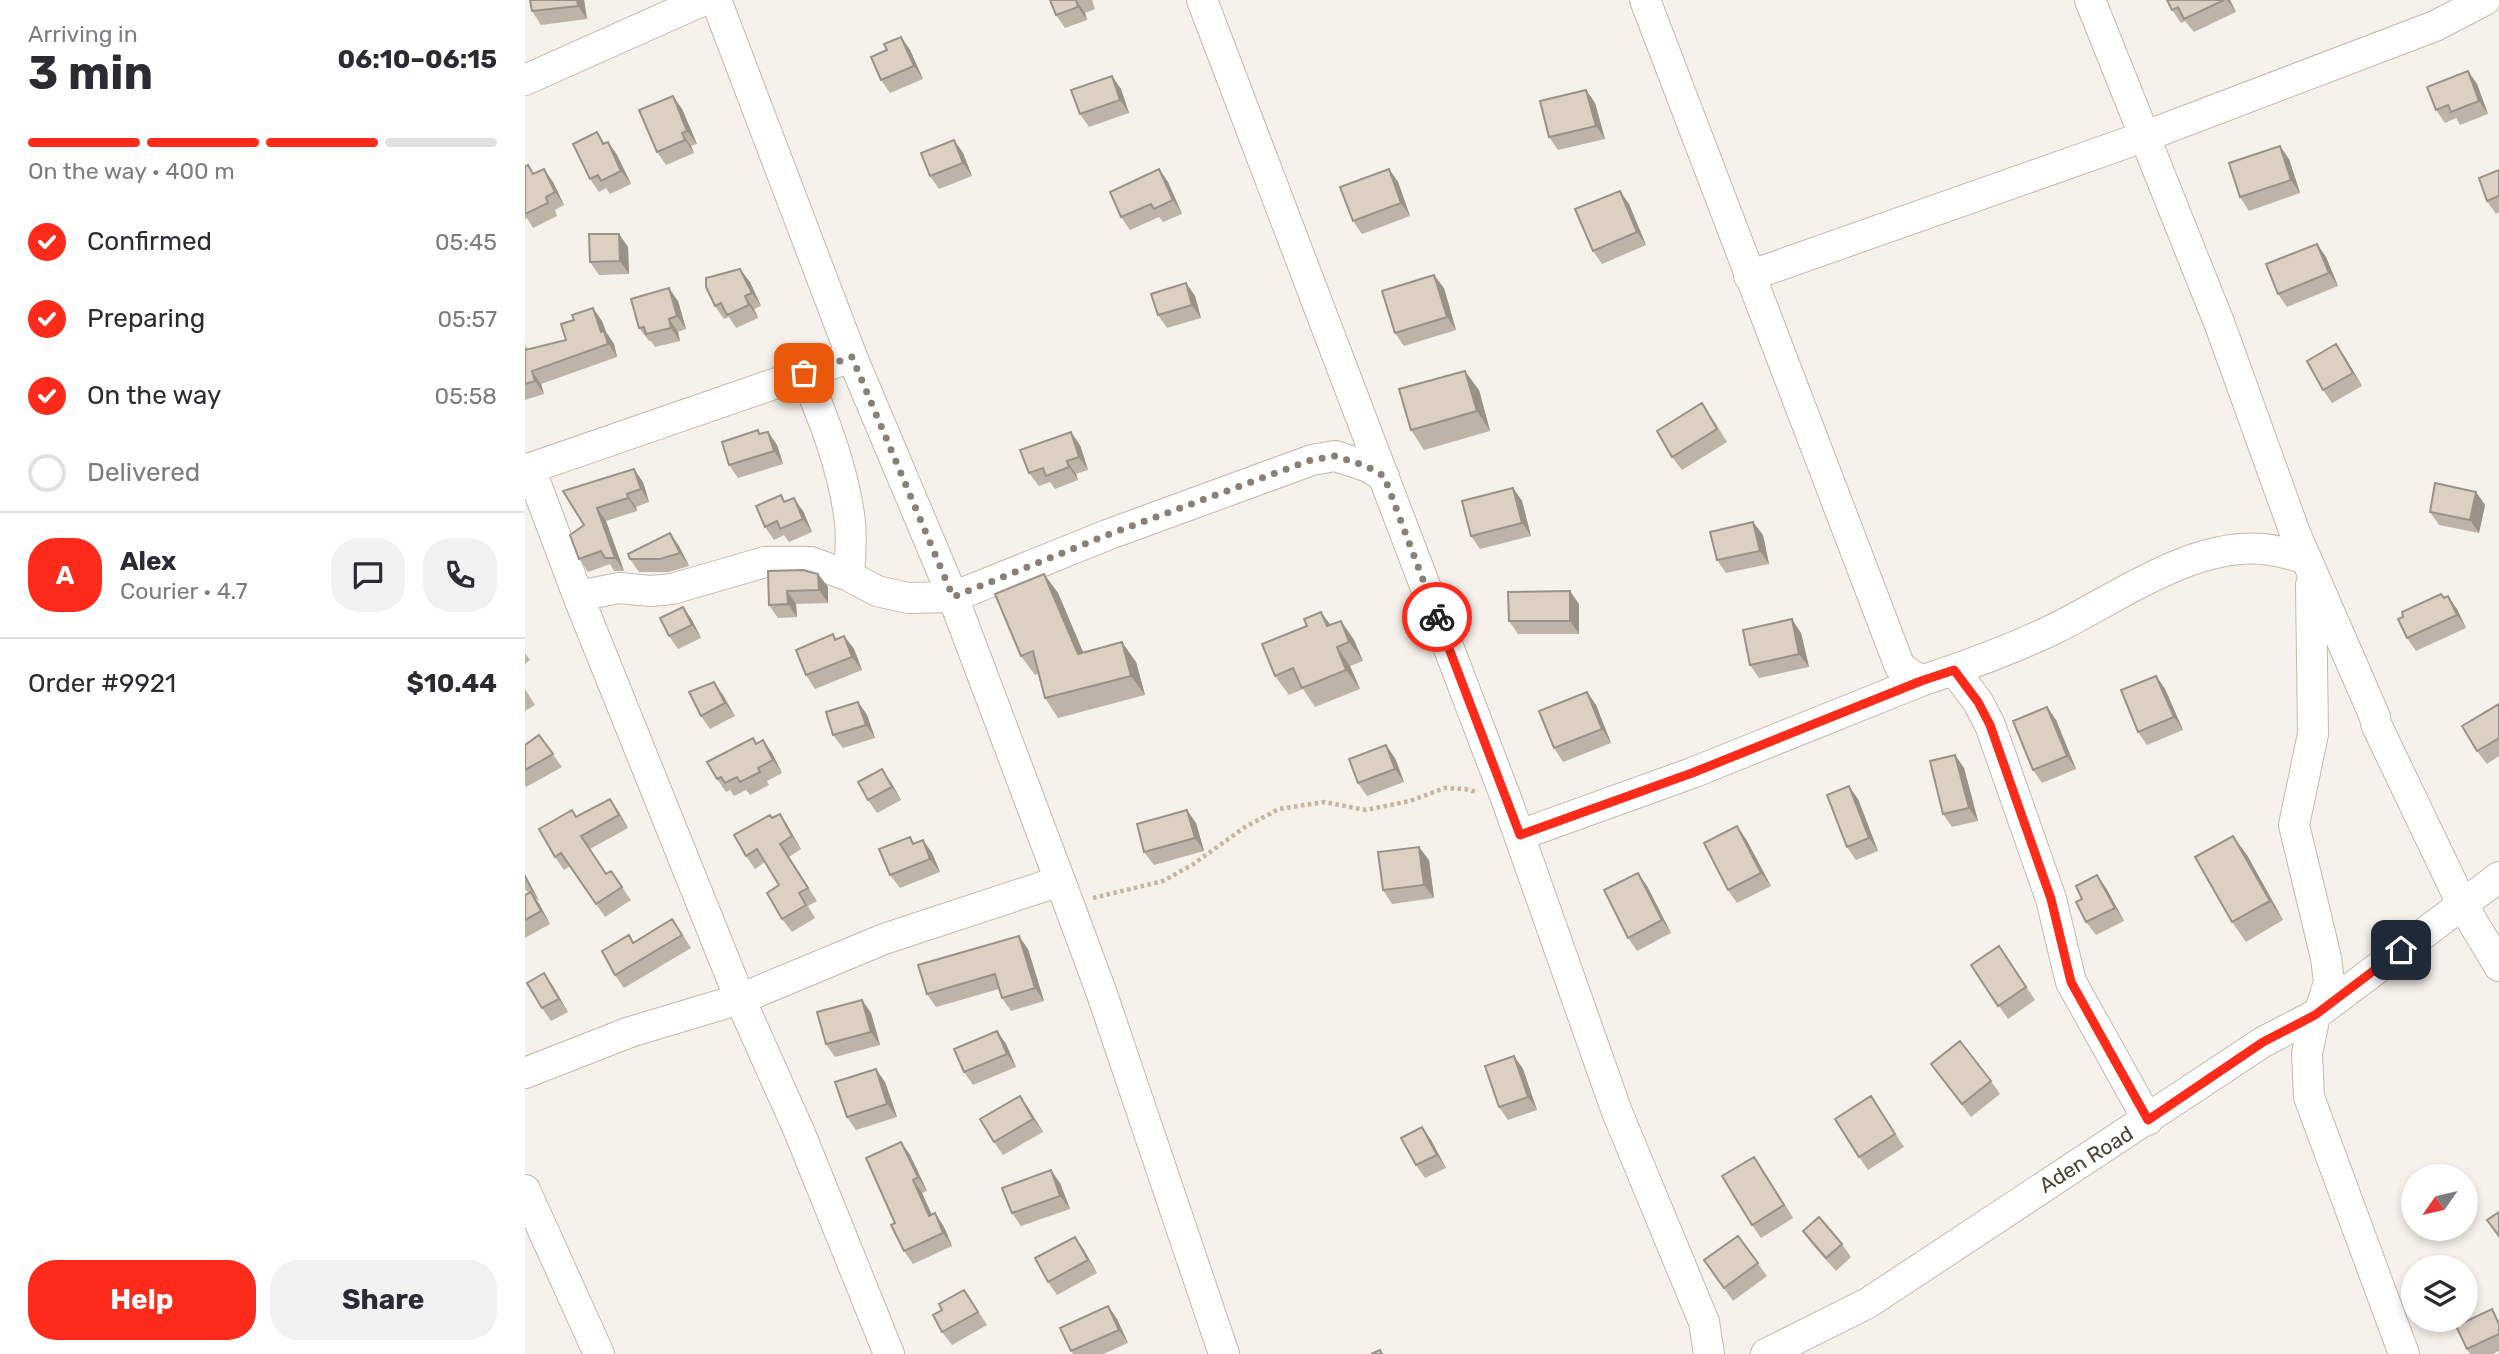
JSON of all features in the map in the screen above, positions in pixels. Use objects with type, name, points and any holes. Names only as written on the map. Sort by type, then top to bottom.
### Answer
[{"type":"street","points":[[525,80],[704,0]]},
{"type":"street","points":[[716,0],[852,357],[953,597],[1102,993],[1224,1354]]},
{"type":"street","points":[[1202,0],[1520,835],[1617,1112],[1704,1322],[1709,1354]]},
{"type":"street","points":[[1645,0],[1900,667],[1921,681]]},
{"type":"street","points":[[2090,0],[2220,325],[2308,566],[2376,724],[2462,904],[2499,966]]},
{"type":"street","points":[[1749,276],[2146,136],[2435,26],[2485,0]]},
{"type":"street","points":[[852,357],[527,469],[740,999],[799,1131],[889,1354]]},
{"type":"street","points":[[804,373],[825,420],[840,477],[850,523],[849,576]]},
{"type":"street","points":[[578,596],[619,588],[651,591],[672,589],[765,562],[811,562],[849,576],[877,591],[908,598],[953,597],[1107,535],[1311,460],[1335,456],[1366,466],[1384,476]]},
{"type":"street","points":[[1520,835],[1692,773],[2054,629],[2171,568],[2224,550],[2264,549],[2308,566]]},
{"type":"street","points":[[2308,566],[2313,734],[2294,825],[2326,958],[2329,982],[2317,1013],[2308,1054],[2309,1097]]},
{"type":"street","points":[[1954,670],[1978,702],[1990,725],[2051,899],[2071,982],[2148,1120]]},
{"type":"street","name":"Aden Road","points":[[1766,1354],[1868,1303],[2263,1042],[2317,1013],[2499,877]]},
{"type":"street","points":[[525,1073],[630,1032],[740,999],[884,939],[1064,892]]},
{"type":"street","points":[[2263,1042],[2284,1054],[2309,1097],[2404,1354]]},
{"type":"street","points":[[525,1190],[599,1354]]},
{"type":"path","points":[[1064,892],[1100,897],[1163,881],[1279,808],[1324,802],[1366,810],[1410,801],[1445,788],[1465,789],[1507,801]]},
{"type":"building","points":[[530,0],[577,0],[578,6],[532,11]]},
{"type":"building","points":[[1050,0],[1076,0],[1078,7],[1056,15]]},
{"type":"building","points":[[2167,0],[2224,0],[2184,19],[2178,7],[2172,10]]},
{"type":"building","points":[[901,37],[914,66],[881,80],[871,57],[887,50],[884,44]]},
{"type":"building","points":[[2468,71],[2479,101],[2451,112],[2448,105],[2436,110],[2427,87]]},
{"type":"building","points":[[1112,76],[1120,100],[1080,114],[1071,90]]},
{"type":"building","points":[[1586,90],[1596,126],[1549,137],[1540,101]]},
{"type":"building","points":[[673,96],[687,131],[682,133],[685,140],[657,152],[639,110]]},
{"type":"building","points":[[597,132],[603,144],[608,142],[621,171],[601,181],[598,175],[590,179],[573,144]]},
{"type":"building","points":[[954,140],[963,163],[930,176],[921,153]]},
{"type":"building","points":[[2280,146],[2291,180],[2240,197],[2229,163]]},
{"type":"building","points":[[528,165],[533,174],[544,169],[555,192],[546,197],[548,203],[525,214],[525,166]]},
{"type":"building","points":[[1159,169],[1173,200],[1154,209],[1151,204],[1121,217],[1110,192]]},
{"type":"building","points":[[1389,169],[1401,203],[1353,221],[1340,187]]},
{"type":"building","points":[[2499,170],[2499,196],[2487,201],[2479,178]]},
{"type":"building","points":[[1620,191],[1637,232],[1593,251],[1575,209]]},
{"type":"building","points":[[589,234],[619,234],[620,261],[590,262]]},
{"type":"building","points":[[2317,244],[2329,273],[2278,294],[2266,264]]},
{"type":"building","points":[[740,269],[752,293],[745,296],[749,305],[727,315],[721,303],[715,306],[706,287],[706,278]]},
{"type":"building","points":[[1434,275],[1447,317],[1395,333],[1382,291]]},
{"type":"building","points":[[1186,283],[1192,305],[1158,315],[1151,294]]},
{"type":"building","points":[[669,288],[677,316],[669,319],[671,328],[646,334],[644,327],[639,328],[631,299]]},
{"type":"building","points":[[593,308],[608,344],[532,371],[535,381],[525,384],[525,350],[566,340],[561,324],[574,320],[572,315]]},
{"type":"building","points":[[2336,344],[2353,373],[2323,390],[2307,361]]},
{"type":"building","points":[[1465,371],[1477,411],[1411,430],[1399,389]]},
{"type":"building","points":[[1702,403],[1717,429],[1672,457],[1657,431]]},
{"type":"building","points":[[758,430],[759,434],[768,432],[774,451],[729,465],[722,442]]},
{"type":"building","points":[[1071,432],[1079,457],[1067,461],[1069,467],[1046,476],[1043,468],[1029,473],[1020,450]]},
{"type":"building","points":[[634,469],[641,489],[627,494],[628,498],[597,508],[615,558],[605,558],[601,551],[579,559],[570,535],[584,525],[563,491]]},
{"type":"building","points":[[2435,483],[2476,492],[2470,520],[2430,512]]},
{"type":"building","points":[[1513,488],[1522,523],[1471,536],[1462,501]]},
{"type":"building","points":[[781,495],[784,502],[794,498],[803,519],[780,529],[777,521],[765,527],[756,506]]},
{"type":"building","points":[[1753,522],[1760,551],[1717,560],[1710,532]]},
{"type":"building","points":[[670,533],[680,553],[660,559],[630,559],[628,554]]},
{"type":"building","points":[[803,570],[818,574],[819,590],[787,591],[788,604],[769,605],[768,571]]},
{"type":"building","points":[[1044,574],[1078,654],[1122,642],[1131,676],[1045,698],[1033,651],[1021,656],[995,594]]},
{"type":"building","points":[[1570,591],[1570,621],[1509,621],[1508,592]]},
{"type":"building","points":[[2441,594],[2444,598],[2448,596],[2457,615],[2407,638],[2398,619],[2403,617],[2402,612]]},
{"type":"building","points":[[683,607],[692,625],[669,636],[660,618]]},
{"type":"building","points":[[1321,612],[1327,626],[1341,621],[1349,642],[1337,647],[1346,670],[1302,688],[1293,668],[1275,676],[1262,644],[1307,626],[1304,619]]},
{"type":"building","points":[[1792,619],[1799,654],[1750,665],[1743,630]]},
{"type":"building","points":[[833,634],[835,640],[844,636],[852,657],[806,675],[796,650]]},
{"type":"building","points":[[2156,676],[2174,717],[2138,732],[2121,690]]},
{"type":"building","points":[[714,682],[725,703],[701,716],[689,692]]},
{"type":"building","points":[[1587,692],[1602,729],[1554,748],[1539,711]]},
{"type":"building","points":[[858,702],[866,725],[833,735],[826,712]]},
{"type":"building","points":[[2499,704],[2499,738],[2477,751],[2462,726]]},
{"type":"building","points":[[2047,707],[2067,756],[2033,770],[2013,721]]},
{"type":"building","points":[[539,735],[553,754],[525,770],[525,745]]},
{"type":"building","points":[[753,738],[756,744],[763,740],[773,760],[758,768],[760,772],[740,782],[737,777],[725,783],[721,777],[717,779],[707,762]]},
{"type":"building","points":[[1386,745],[1395,769],[1358,783],[1349,759]]},
{"type":"building","points":[[1955,755],[1969,808],[1943,814],[1930,761]]},
{"type":"building","points":[[882,769],[892,787],[868,800],[858,782]]},
{"type":"building","points":[[1849,786],[1869,838],[1847,847],[1827,795]]},
{"type":"building","points":[[610,799],[619,815],[581,836],[606,874],[611,871],[622,887],[596,904],[561,853],[555,857],[539,829],[572,810],[576,817]]},
{"type":"building","points":[[1187,810],[1195,838],[1144,852],[1137,824]]},
{"type":"building","points":[[780,814],[792,836],[780,844],[808,888],[799,893],[806,905],[782,919],[767,893],[779,885],[757,849],[746,856],[734,835],[770,815],[772,818]]},
{"type":"building","points":[[1737,826],[1761,873],[1728,890],[1704,843]]},
{"type":"building","points":[[2233,836],[2270,901],[2232,922],[2195,857]]},
{"type":"building","points":[[910,837],[913,844],[923,840],[930,859],[890,875],[879,849]]},
{"type":"building","points":[[1419,847],[1424,885],[1383,890],[1378,852]]},
{"type":"building","points":[[1638,873],[1662,920],[1628,938],[1604,890]]},
{"type":"building","points":[[2097,875],[2115,908],[2086,922],[2076,902],[2082,899],[2076,886]]},
{"type":"building","points":[[531,892],[541,911],[525,920],[525,895]]},
{"type":"building","points":[[672,919],[682,935],[615,975],[602,951],[629,935],[633,943]]},
{"type":"building","points":[[1019,936],[1035,988],[1002,998],[995,974],[927,994],[918,965]]},
{"type":"building","points":[[1999,946],[2026,987],[1998,1006],[1971,965]]},
{"type":"building","points":[[544,973],[559,999],[542,1008],[527,983]]},
{"type":"building","points":[[862,1000],[871,1032],[826,1044],[817,1012]]},
{"type":"building","points":[[997,1031],[1007,1054],[964,1072],[954,1049]]},
{"type":"building","points":[[1960,1041],[1991,1081],[1962,1104],[1931,1064]]},
{"type":"building","points":[[1514,1056],[1528,1097],[1499,1107],[1485,1066]]},
{"type":"building","points":[[876,1069],[887,1104],[847,1117],[835,1082]]},
{"type":"building","points":[[1020,1096],[1033,1119],[994,1142],[980,1119]]},
{"type":"building","points":[[1871,1096],[1895,1134],[1859,1157],[1835,1119]]},
{"type":"building","points":[[1422,1127],[1437,1155],[1416,1165],[1401,1138]]},
{"type":"building","points":[[901,1142],[918,1177],[913,1180],[929,1216],[935,1213],[943,1233],[904,1251],[891,1225],[895,1223],[866,1158]]},
{"type":"building","points":[[1754,1157],[1784,1205],[1752,1225],[1722,1176]]},
{"type":"building","points":[[1051,1170],[1060,1196],[1012,1213],[1002,1188]]},
{"type":"building","points":[[2499,1212],[2499,1236],[2487,1220]]},
{"type":"building","points":[[1819,1217],[1842,1244],[1826,1258],[1803,1231]]},
{"type":"building","points":[[1738,1236],[1758,1263],[1724,1288],[1704,1260]]},
{"type":"building","points":[[1075,1237],[1088,1260],[1048,1282],[1035,1258]]},
{"type":"building","points":[[964,1290],[978,1312],[942,1332],[933,1315],[942,1310],[939,1304]]},
{"type":"building","points":[[1108,1306],[1119,1330],[1071,1351],[1060,1328]]},
{"type":"building","points":[[2492,1309],[2499,1324],[2499,1334],[2467,1349],[2459,1332],[2478,1332],[2478,1316]]},
{"type":"way so far","points":[[804,373],[852,357],[953,597],[1107,535],[1311,460],[1335,456],[1366,466],[1384,476],[1437,617]]},
{"type":"route","points":[[1437,617],[1520,835],[1692,773],[1954,670],[1978,702],[1990,725],[2051,899],[2071,982],[2148,1120],[2263,1042],[2315,1015],[2401,950]]}]
